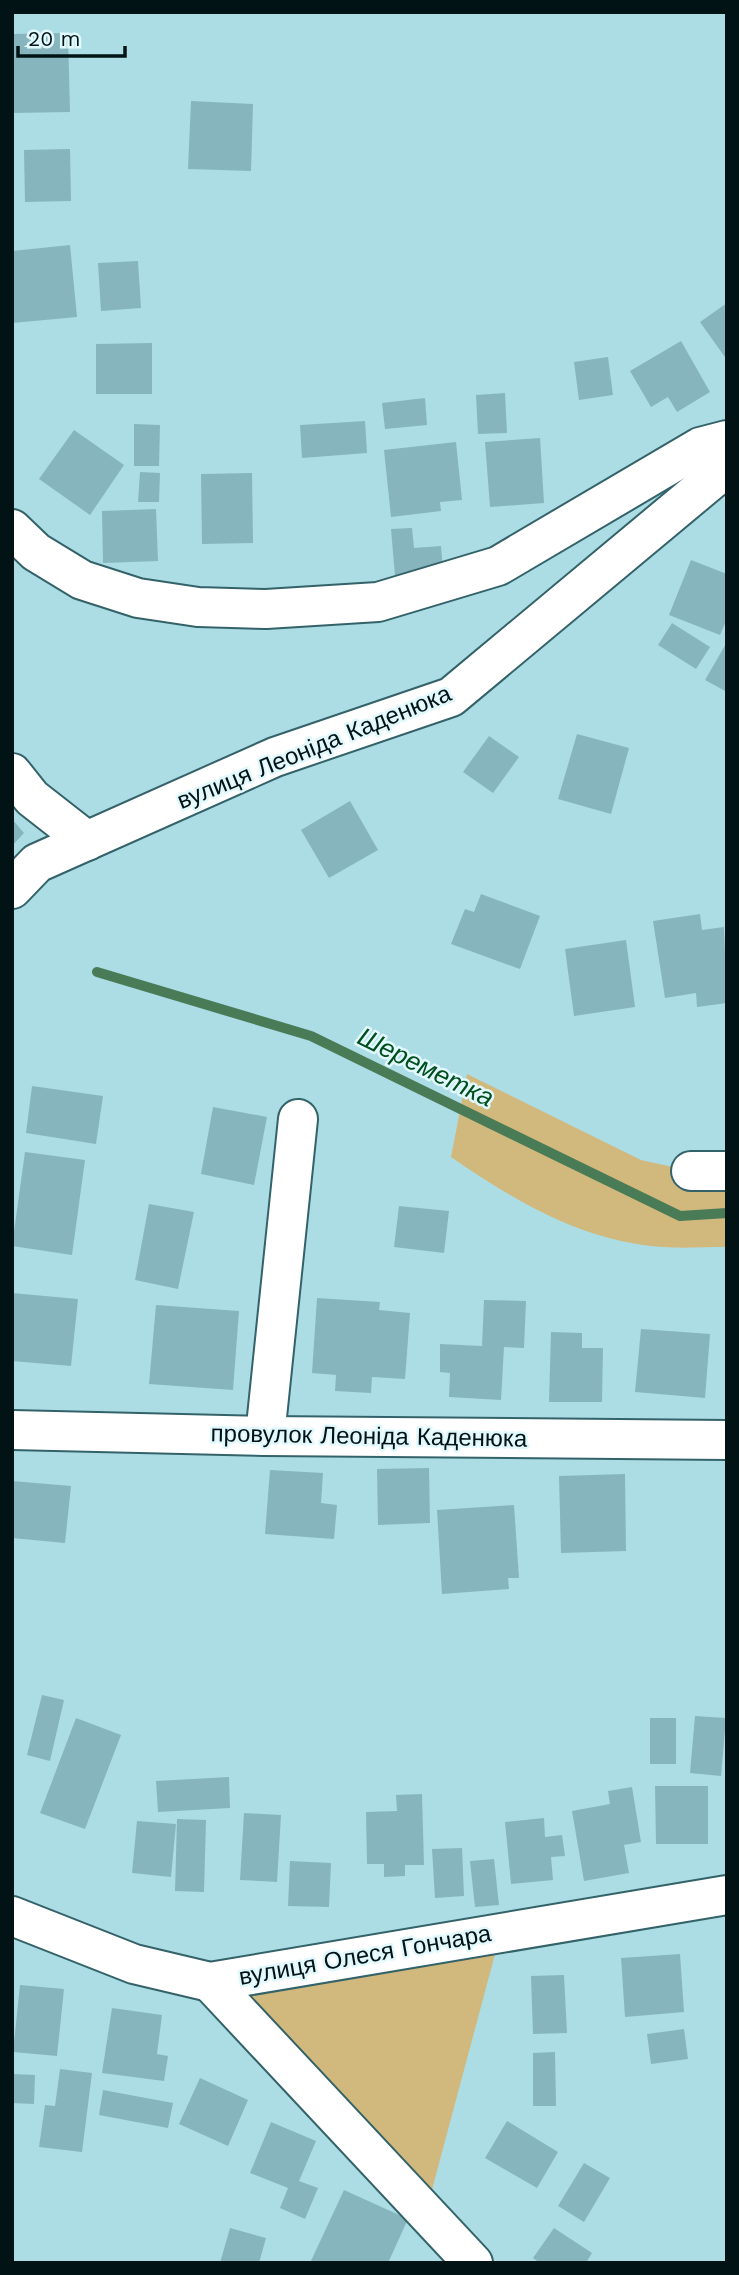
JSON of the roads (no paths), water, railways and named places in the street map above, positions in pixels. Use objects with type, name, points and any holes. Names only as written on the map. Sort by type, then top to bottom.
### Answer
[{"type":"street","points":[[12,529],[36,552],[70,573],[108,590],[138,598],[198,607],[266,609],[377,602],[498,566],[700,447],[727,440]]},
{"type":"street","name":"вулиця Леоніда Каденюка","points":[[12,889],[37,863],[275,757],[451,697],[727,467]]},
{"type":"street","points":[[12,773],[32,798],[87,841]]},
{"type":"street","points":[[265,1436],[298,1119]]},
{"type":"street","name":"провулок Леоніда Каденюка","points":[[12,1430],[265,1436],[727,1440]]},
{"type":"street","name":"вулиця Олеся Гончара","points":[[12,1916],[134,1964],[210,1982],[727,1895]]},
{"type":"street","points":[[210,1982],[473,2263]]},
{"type":"waterway","name":"Шереметка","points":[[97,972],[311,1036],[680,1216],[727,1213]]}]
